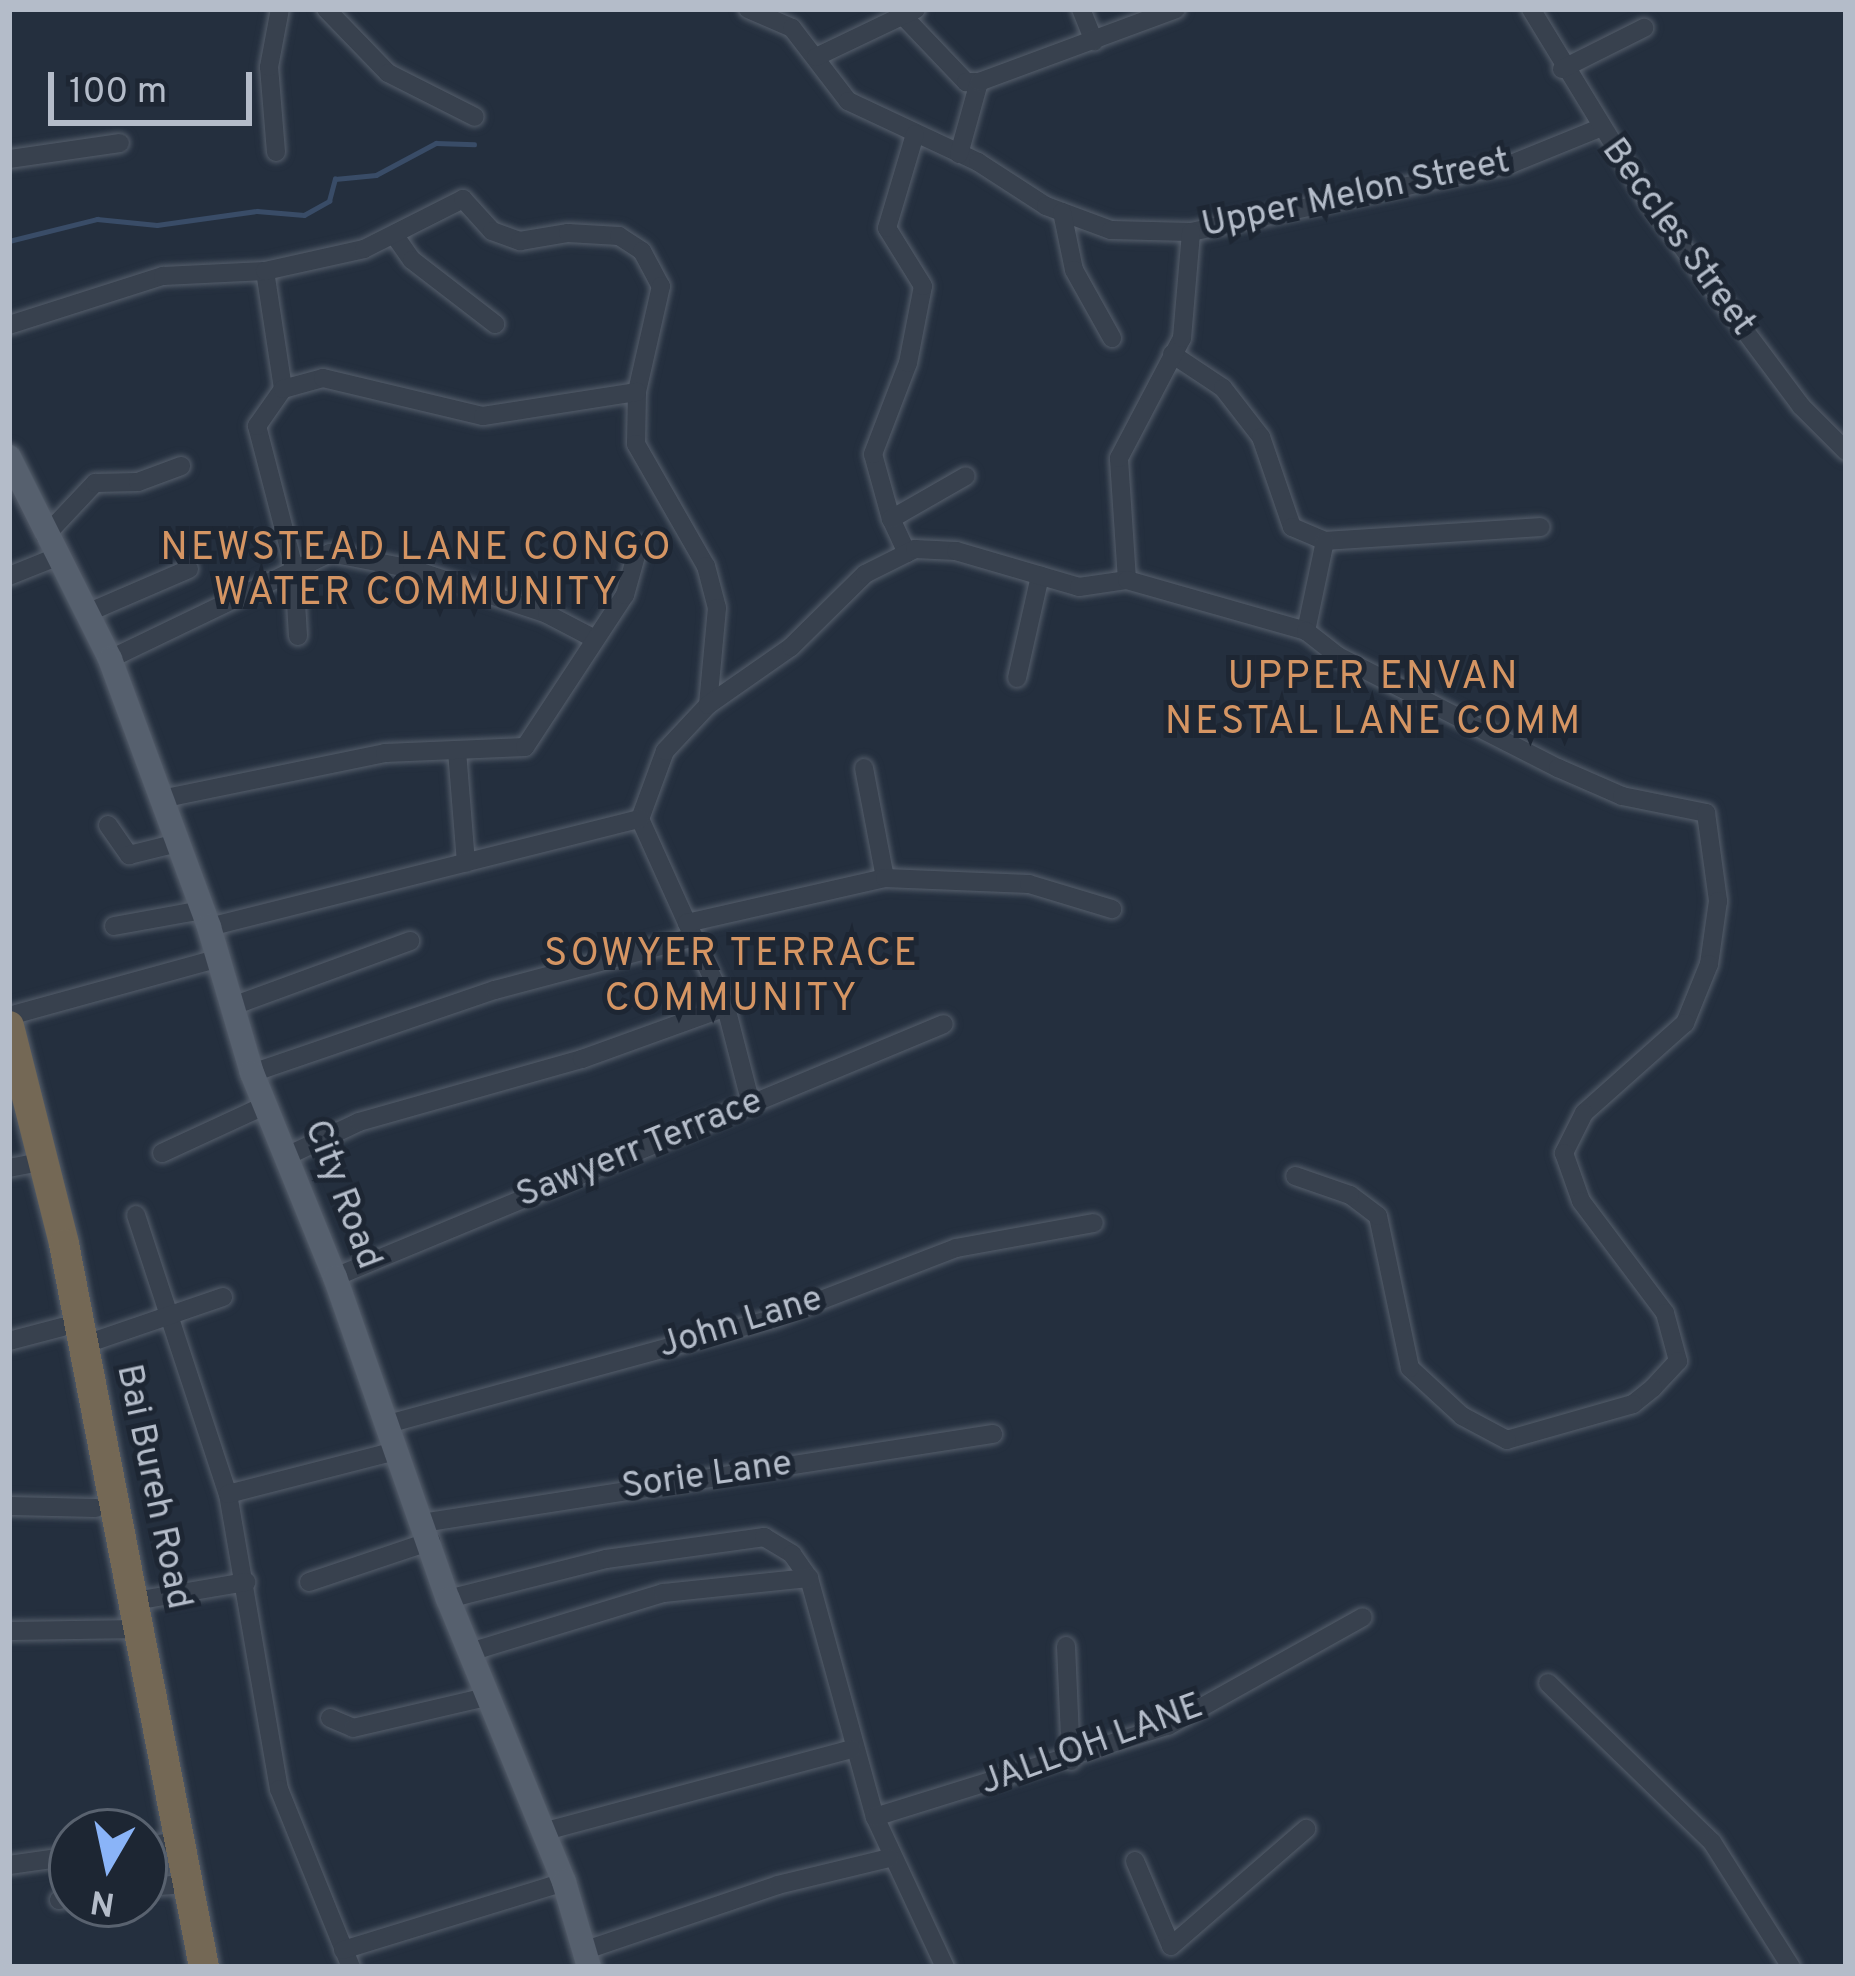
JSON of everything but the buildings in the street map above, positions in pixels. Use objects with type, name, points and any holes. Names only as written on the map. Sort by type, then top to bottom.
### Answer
[{"type":"highway","name":"Bai Bureh Road","points":[[9,1026],[47,1166],[96,1508],[133,1619],[151,1808]]},
{"type":"highway","name":"Bai Bureh Road","points":[[9,1085],[19,1166],[72,1336],[205,1967]]},
{"type":"highway","name":"Bai Bureh Road","points":[[168,1913],[188,1967]]},
{"type":"main road","name":"City Road","points":[[9,457],[110,659],[206,918],[252,1073],[335,1276],[448,1599],[564,1882],[586,1959]]},
{"type":"street","points":[[276,152],[269,67],[280,9]]},
{"type":"street","points":[[326,9],[388,73],[475,117]]},
{"type":"street","name":"Upper Melon Street","points":[[748,9],[792,28],[848,101],[959,154],[1062,212],[1111,230],[1191,232],[1511,164],[1598,129]]},
{"type":"street","points":[[1081,9],[1094,42]]},
{"type":"street","points":[[816,57],[911,14],[966,82],[979,82],[1176,9]]},
{"type":"street","name":"Beccles Street","points":[[1531,9],[1598,129],[1789,390],[1846,451]]},
{"type":"street","points":[[1562,69],[1644,28]]},
{"type":"street","points":[[959,154],[979,82]]},
{"type":"street","points":[[907,553],[891,519],[873,454],[908,363],[923,286],[887,228],[915,134]]},
{"type":"street","points":[[9,159],[120,142]]},
{"type":"street","points":[[9,325],[163,276],[265,271],[395,236],[463,199],[492,231],[520,241],[568,232],[620,236],[641,251],[662,286],[638,392],[636,444],[706,566],[717,608],[708,705]]},
{"type":"street","points":[[1062,212],[1074,270],[1112,338]]},
{"type":"street","points":[[1127,580],[1119,458],[1182,338],[1191,232]]},
{"type":"street","points":[[395,236],[412,260],[495,324]]},
{"type":"street","points":[[265,271],[283,389]]},
{"type":"street","points":[[1172,354],[1223,388],[1261,436],[1292,527],[1325,541],[1541,527]]},
{"type":"street","points":[[298,636],[294,568],[257,426],[283,389],[323,378],[483,416],[638,392]]},
{"type":"street","points":[[9,576],[50,547],[95,483],[138,482],[181,466]]},
{"type":"street","points":[[891,519],[966,476]]},
{"type":"street","points":[[1306,632],[1325,541]]},
{"type":"street","points":[[161,799],[300,766],[525,747],[625,595],[639,545]]},
{"type":"street","points":[[751,1104],[726,1007],[640,820],[665,751],[708,705],[791,647],[865,574],[907,553],[956,551],[1079,587],[1127,580],[1306,632],[1338,656],[1558,768],[1622,796],[1706,813],[1714,825],[1718,901],[1709,964],[1685,1023],[1584,1113],[1564,1154],[1581,1201],[1665,1313],[1678,1361],[1633,1404],[1507,1440],[1425,1389],[1410,1368],[1378,1216],[1350,1195],[1295,1176]]},
{"type":"street","points":[[110,659],[330,553],[412,569],[548,614],[595,639]]},
{"type":"street","points":[[87,613],[189,569]]},
{"type":"street","points":[[1017,678],[1040,576]]},
{"type":"street","points":[[457,751],[466,863]]},
{"type":"street","points":[[864,768],[885,878]]},
{"type":"street","points":[[114,926],[206,918],[466,863],[640,820]]},
{"type":"street","points":[[108,826],[129,855],[177,843]]},
{"type":"street","points":[[252,1073],[495,990],[885,878],[1028,884],[1112,909]]},
{"type":"street","points":[[230,1007],[410,941]]},
{"type":"street","points":[[9,1016],[219,958]]},
{"type":"street","points":[[289,1156],[359,1122],[582,1059],[726,1007]]},
{"type":"street","name":"Sawyerr Terrace","points":[[335,1276],[944,1024]]},
{"type":"street","points":[[162,1153],[266,1105]]},
{"type":"street","points":[[136,1215],[228,1494],[278,1789],[347,1959],[564,1882]]},
{"type":"street","name":"John Lane","points":[[388,1424],[772,1319],[956,1248],[1094,1222]]},
{"type":"street","points":[[9,1341],[72,1336],[223,1297]]},
{"type":"street","name":"Sorie Lane","points":[[309,1582],[426,1532],[993,1434]]},
{"type":"street","points":[[228,1494],[394,1451]]},
{"type":"street","points":[[9,1506],[96,1508]]},
{"type":"street","points":[[448,1599],[606,1559],[764,1537],[793,1554],[808,1578],[852,1749],[890,1858],[945,1967]]},
{"type":"street","points":[[470,1652],[662,1594],[808,1578]]},
{"type":"street","points":[[9,1631],[133,1619],[246,1582]]},
{"type":"street","name":"JALLOH LANE","points":[[875,1816],[1071,1761],[1187,1717],[1363,1617]]},
{"type":"street","points":[[1066,1646],[1071,1761]]},
{"type":"street","points":[[1548,1683],[1712,1842],[1790,1967]]},
{"type":"street","points":[[330,1718],[353,1728],[490,1696]]},
{"type":"street","points":[[542,1832],[852,1749]]},
{"type":"street","points":[[1162,1967],[1171,1946],[1306,1829]]},
{"type":"street","points":[[586,1959],[778,1885],[890,1858]]},
{"type":"street","points":[[9,1865],[48,1859]]},
{"type":"street","points":[[1135,1861],[1171,1946]]},
{"type":"waterway","points":[[9,241],[97,219],[157,225],[257,211],[304,215],[329,201],[335,179],[376,175],[436,143],[474,144]]},
{"type":"district","name":"NEWSTEAD LANE CONGO WATER COMMUNITY","points":[[417,574]]},
{"type":"district","name":"UPPER ENVAN NESTAL LANE COMM","points":[[1374,702]]},
{"type":"district","name":"SOWYER TERRACE COMMUNITY","points":[[732,980]]}]
